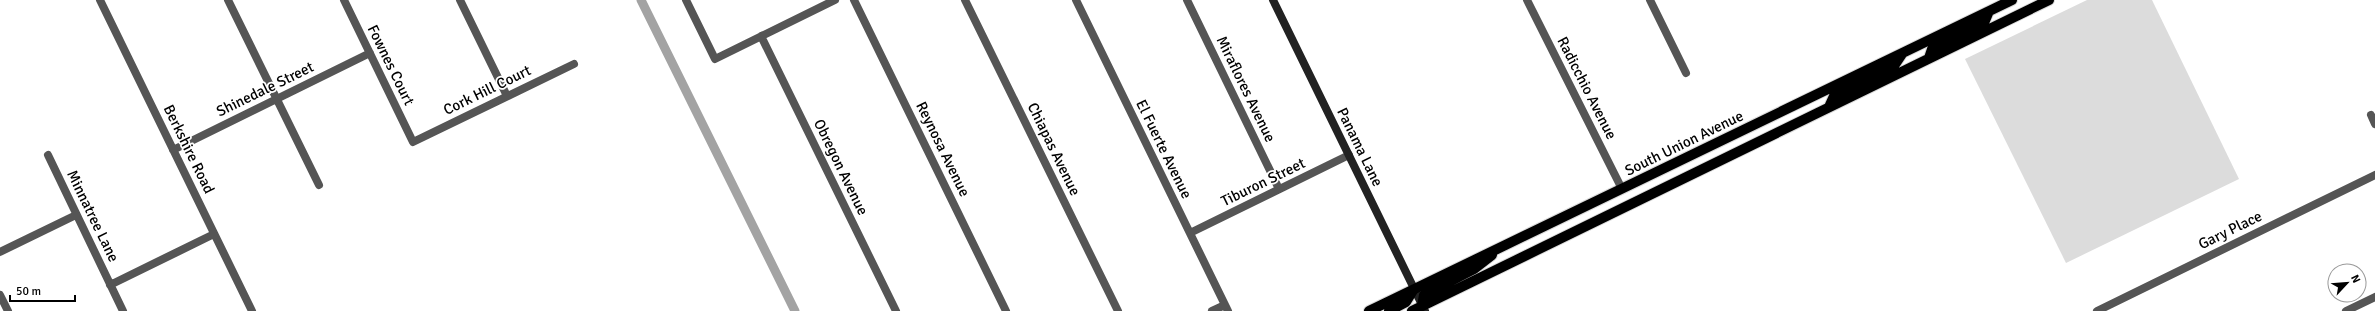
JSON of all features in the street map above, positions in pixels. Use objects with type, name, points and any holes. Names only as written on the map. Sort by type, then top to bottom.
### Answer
[{"type":"main road","name":"Panama Lane","points":[[1273,0],[1424,308]]},
{"type":"main road","name":"South Union Avenue","points":[[1369,311],[1502,245],[1622,189],[2012,0]]},
{"type":"main road","name":"South Union Avenue","points":[[1412,311],[1424,308],[2049,0]]},
{"type":"main road","points":[[1929,58],[1932,49],[1984,23],[1989,11]]},
{"type":"main road","points":[[1830,107],[1834,96],[1894,66],[1902,54]]},
{"type":"main road","points":[[1424,308],[1424,295],[1474,269],[1502,245]]},
{"type":"main road","points":[[1390,311],[1406,302],[1414,289]]},
{"type":"street","name":"Berkshire Road","points":[[100,0],[252,311]]},
{"type":"street","points":[[228,0],[319,185]]},
{"type":"street","name":"Fownes Court","points":[[344,0],[413,142]]},
{"type":"street","points":[[460,0],[507,96]]},
{"type":"street","points":[[686,0],[715,59],[835,0]]},
{"type":"street","name":"Reynosa Avenue","points":[[854,0],[1006,311]]},
{"type":"street","name":"Chiapas Avenue","points":[[965,0],[1118,311]]},
{"type":"street","name":"El Fuerte Avenue","points":[[1076,0],[1226,308]]},
{"type":"street","name":"Miraflores Avenue","points":[[1187,0],[1279,189]]},
{"type":"street","name":"Radicchio Avenue","points":[[1527,0],[1622,189]]},
{"type":"street","points":[[1650,0],[1686,73]]},
{"type":"street","name":"Obregon Avenue","points":[[761,36],[896,311]]},
{"type":"street","name":"Shinedale Street","points":[[173,150],[370,53]]},
{"type":"street","name":"Cork Hill Court","points":[[413,142],[574,64]]},
{"type":"street","points":[[2371,115],[2375,124]]},
{"type":"street","name":"Minnatree Lane","points":[[48,155],[123,311]]},
{"type":"street","name":"Tiburon Street","points":[[1190,233],[1349,156]]},
{"type":"street","name":"Gary Place","points":[[2097,311],[2375,175]]},
{"type":"street","points":[[0,252],[76,215]]},
{"type":"street","points":[[110,285],[214,234]]},
{"type":"street","points":[[0,295],[8,311]]},
{"type":"street","points":[[2346,311],[2375,297]]},
{"type":"street","points":[[1212,311],[1226,308]]},
{"type":"shaded area","points":[[2087,0],[2152,0],[2239,179],[2066,263],[1965,59]]},
{"type":"waterway","points":[[641,0],[795,311]]}]
